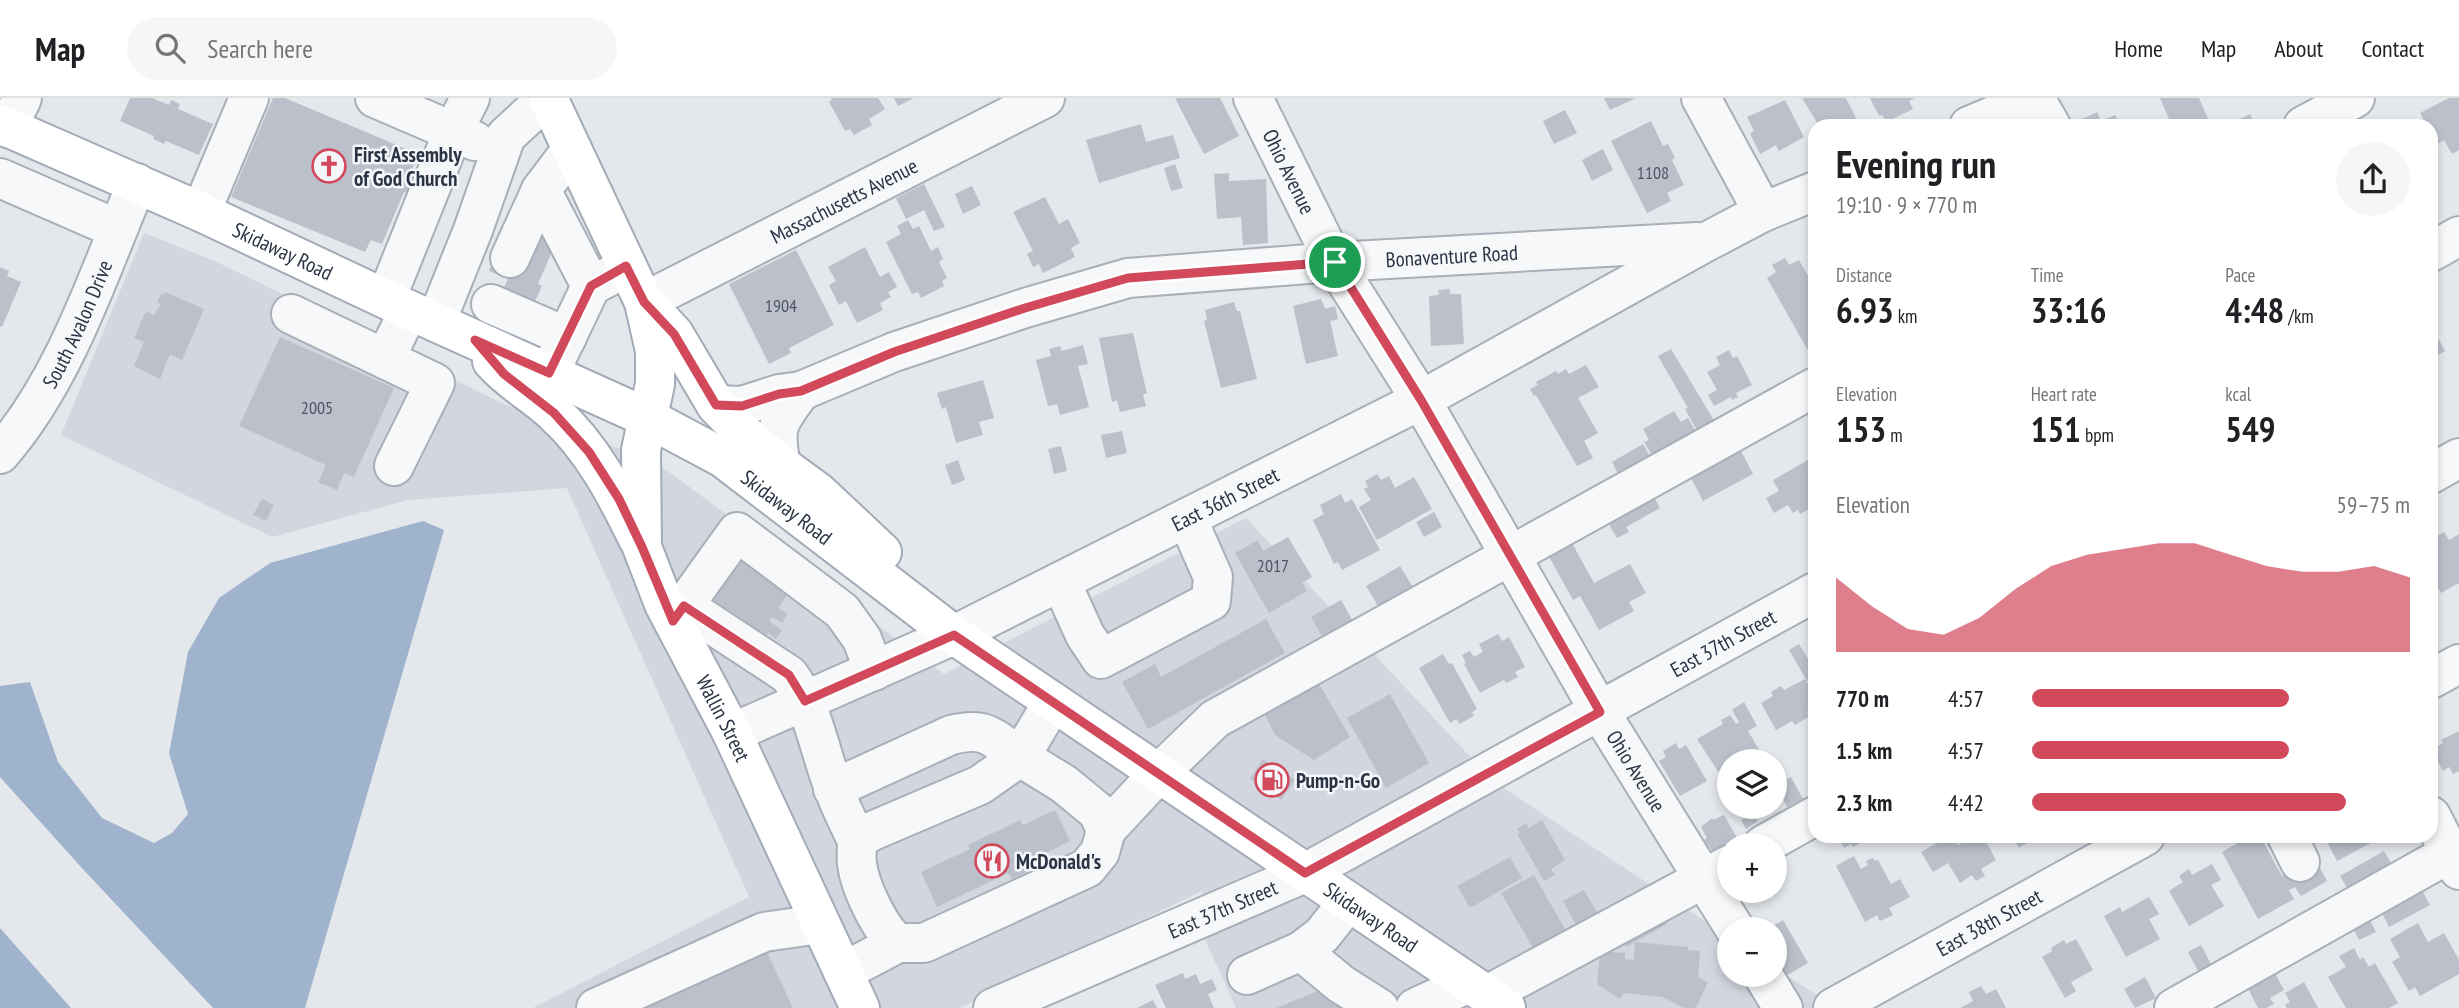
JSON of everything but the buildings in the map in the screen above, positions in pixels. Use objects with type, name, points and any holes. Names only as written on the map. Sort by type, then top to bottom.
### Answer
[{"type":"main road","points":[[548,98],[644,302],[674,334],[716,405],[742,432],[781,466],[818,492],[903,571],[918,607]]},
{"type":"main road","name":"Skidaway Road","points":[[10,117],[137,183],[648,418],[723,458],[954,635],[1487,995]]},
{"type":"main road","name":"Wallin Street","points":[[644,302],[655,351],[655,384],[641,450],[642,547],[679,614],[860,1008]]},
{"type":"main road","points":[[475,340],[504,374],[554,413],[589,452],[619,499],[642,547]]},
{"type":"street","points":[[201,212],[249,98]]},
{"type":"street","points":[[375,98],[435,116],[500,152]]},
{"type":"street","points":[[435,116],[470,98]]},
{"type":"street","points":[[385,359],[410,310],[473,230],[506,136],[548,98]]},
{"type":"street","name":"Massachusetts Avenue","points":[[644,302],[1045,98]]},
{"type":"street","name":"Ohio Avenue","points":[[1253,98],[1335,262],[1421,400],[1600,712],[1716,872],[1731,917]]},
{"type":"street","points":[[1701,98],[1763,212]]},
{"type":"street","points":[[1986,119],[2036,98],[2047,119]]},
{"type":"street","points":[[2316,119],[2355,98]]},
{"type":"street","points":[[410,310],[435,116]]},
{"type":"street","points":[[475,340],[541,190],[572,149]]},
{"type":"street","name":"South Avalon Drive","points":[[0,454],[32,412],[61,363],[137,183]]},
{"type":"street","points":[[3,189],[117,229]]},
{"type":"street","points":[[541,190],[591,286]]},
{"type":"street","name":"Bonaventure Road","points":[[716,405],[742,406],[779,394],[801,391],[894,352],[1025,308],[1128,278],[1335,262],[1706,242],[1763,212],[1808,194]]},
{"type":"street","points":[[2438,248],[2459,236]]},
{"type":"street","name":"East 36th Street","points":[[732,733],[954,635],[1061,582],[1421,400],[1706,242]]},
{"type":"street","points":[[549,373],[591,286],[626,266]]},
{"type":"street","points":[[500,282],[567,337]]},
{"type":"street","points":[[291,314],[435,383],[394,466]]},
{"type":"street","points":[[781,466],[776,439],[780,419],[801,391]]},
{"type":"street","points":[[843,972],[898,943],[924,943],[1087,868],[1100,852],[1106,830],[1158,773],[1215,719],[1808,391]]},
{"type":"street","points":[[2438,470],[2459,457]]},
{"type":"street","points":[[1061,582],[1085,635],[1101,659],[1211,601],[1213,577],[1187,518]]},
{"type":"street","points":[[874,671],[862,639],[842,611],[737,532],[679,614],[789,675],[805,701],[834,789],[858,841],[857,862],[861,880],[887,935],[898,943]]},
{"type":"street","name":"East 37th Street","points":[[993,1008],[1305,873],[1808,597]]},
{"type":"street","points":[[2438,676],[2459,664]]},
{"type":"street","points":[[858,841],[870,832],[979,785],[1020,757],[1054,702]]},
{"type":"street","points":[[834,789],[951,734],[972,730],[986,733],[1064,785],[1098,811],[1106,830]]},
{"type":"street","points":[[2174,1008],[2456,857],[2438,806]]},
{"type":"street","points":[[1785,833],[1808,820]]},
{"type":"street","name":"East 38th Street","points":[[1833,1008],[2132,843]]},
{"type":"street","points":[[1428,1005],[1487,995],[1716,872]]},
{"type":"street","points":[[1247,975],[1301,951],[1322,935],[1348,902]]},
{"type":"street","points":[[596,1008],[764,932],[820,924]]},
{"type":"street","points":[[1301,951],[1341,984],[1379,1008]]},
{"type":"street","points":[[1770,987],[1783,1008]]},
{"type":"shaded area","points":[[144,233],[217,262],[502,403],[658,464],[944,674],[1246,518],[1493,781],[1717,929],[1717,987],[1787,987],[1787,975],[1836,1008],[1236,1008],[1202,933],[1202,891],[960,1008],[533,1008],[749,897],[567,488],[408,500],[272,537],[61,435]]},
{"type":"water","points":[[423,521],[444,530],[305,1008],[213,1008],[0,777],[0,686],[30,682],[58,762],[102,818],[154,843],[172,833],[188,814],[169,753],[188,652],[219,598],[270,563]]},
{"type":"water","points":[[0,928],[71,1008],[0,1008]]},
{"type":"place","name":"First Assembly of God Church","points":[[329,166]]},
{"type":"place","name":"Pump-n-Go","points":[[1272,780]]},
{"type":"place","name":"McDonald's","points":[[992,861]]},
{"type":"route","points":[[1335,262],[1421,400],[1600,712],[1305,873],[954,635],[805,701],[789,675],[684,606],[673,621],[619,499],[589,452],[554,413],[504,374],[475,340],[549,373],[591,286],[626,266],[644,302],[674,334],[716,405],[742,406],[779,394],[801,391],[894,352],[1025,308],[1128,278],[1335,262]]}]
